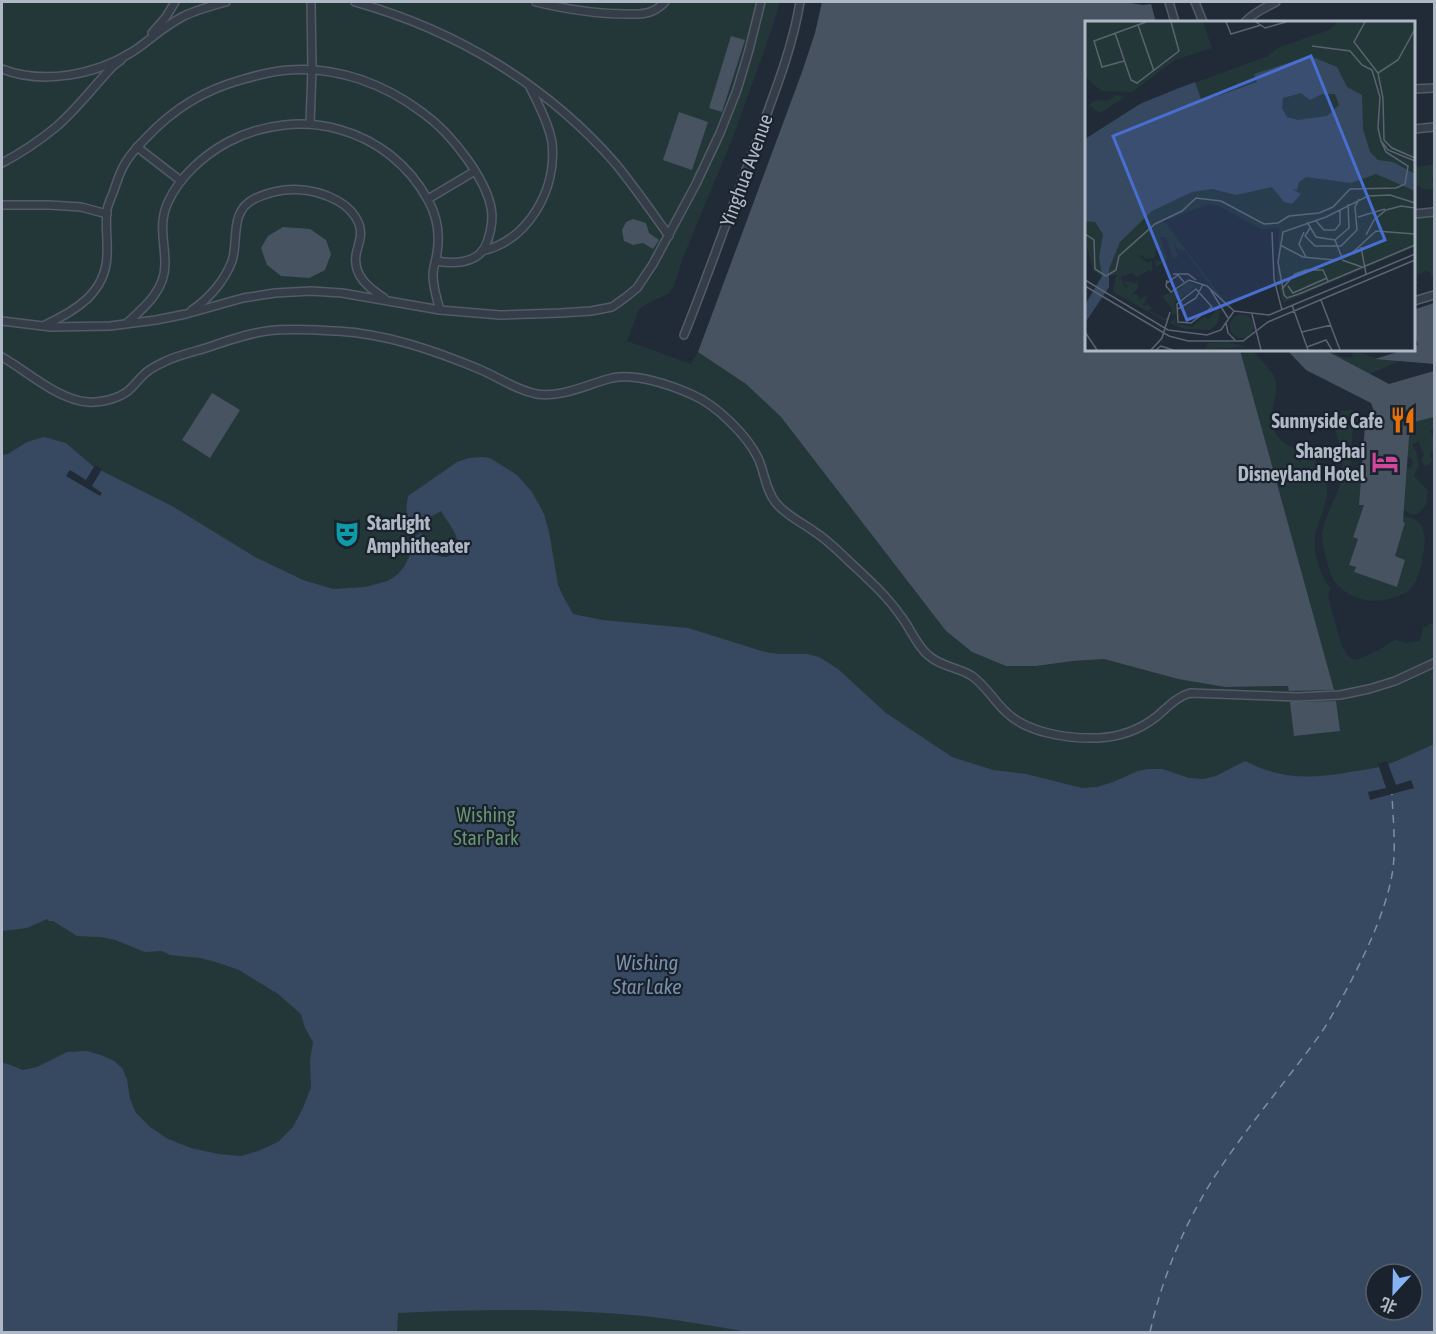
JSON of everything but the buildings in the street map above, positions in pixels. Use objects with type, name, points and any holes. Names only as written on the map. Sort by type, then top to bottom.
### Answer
[{"type":"lane","points":[[2,69],[34,76],[90,71],[131,52],[152,33],[175,2]]},
{"type":"lane","points":[[2,163],[54,128],[113,66],[166,26],[199,10],[225,2]]},
{"type":"lane","points":[[310,124],[311,2]]},
{"type":"lane","points":[[356,2],[423,25],[449,37],[529,84],[594,140],[633,185],[669,236]]},
{"type":"lane","points":[[536,2],[566,9],[633,14],[648,13],[665,2]]},
{"type":"lane","points":[[2,321],[43,326],[110,326],[186,314],[243,298],[311,291],[342,293],[440,310],[500,315],[591,311],[612,307],[637,288],[653,264],[720,133],[737,90],[761,2]]},
{"type":"lane","name":"Yinghua Avenue","points":[[684,335],[716,255],[775,91],[792,39],[800,2]]},
{"type":"lane","points":[[1169,2],[1176,21]]},
{"type":"lane","points":[[1194,2],[1203,21]]},
{"type":"lane","points":[[1246,21],[1276,2]]},
{"type":"lane","points":[[43,326],[80,307],[92,295],[100,282],[107,256],[107,214],[123,166],[137,147],[182,105],[203,93],[257,75],[286,70],[312,69],[366,81],[399,96],[425,114],[450,137],[475,171],[487,195],[492,216],[491,229],[488,241],[476,256],[460,262],[436,261]]},
{"type":"lane","points":[[482,251],[492,249],[526,225],[540,206],[551,175],[552,141],[529,84]]},
{"type":"lane","points":[[1415,89],[1434,88]]},
{"type":"lane","points":[[125,324],[145,307],[160,286],[165,265],[163,215],[168,201],[181,181],[213,150],[262,128],[287,124],[328,126],[348,132],[371,142],[407,171],[428,199],[436,222],[439,237],[433,272],[440,310]]},
{"type":"lane","points":[[1415,129],[1434,127]]},
{"type":"lane","points":[[137,147],[181,181]]},
{"type":"lane","points":[[428,199],[475,171]]},
{"type":"lane","points":[[186,314],[211,294],[228,268],[234,253],[236,226],[241,212],[250,201],[287,189],[308,190],[330,196],[344,204],[358,221],[361,235],[356,258],[357,270],[364,283],[389,301]]},
{"type":"lane","points":[[2,206],[81,207],[107,214]]},
{"type":"lane","points":[[1415,214],[1434,212]]},
{"type":"lane","points":[[1415,300],[1434,295]]},
{"type":"lane","points":[[2,357],[70,398],[97,402],[106,401],[128,391],[146,372],[168,360],[242,336],[268,331],[341,331],[420,346],[454,358],[536,394],[550,395],[627,377],[666,385],[692,394],[711,404],[724,415],[750,445],[758,458],[770,494],[778,506],[828,542],[878,588],[892,604],[927,655],[945,666],[971,676],[1013,718],[1024,724],[1070,738],[1101,738],[1129,732],[1154,719],[1182,695],[1190,693],[1297,697],[1340,695],[1395,681],[1434,663]]},
{"type":"green space","name":"Wishing Star Lake","points":[[2,2],[780,2],[733,137],[682,260],[674,286],[668,294],[639,309],[627,341],[691,364],[698,352],[746,384],[781,417],[946,631],[972,652],[1006,666],[1036,666],[1104,659],[1178,679],[1225,687],[1277,687],[1331,682],[1240,351],[1254,351],[1275,379],[1276,393],[1272,421],[1278,437],[1286,444],[1311,457],[1322,470],[1326,481],[1327,496],[1316,533],[1315,550],[1320,570],[1330,588],[1328,597],[1342,647],[1349,657],[1357,660],[1395,640],[1407,643],[1420,641],[1423,628],[1434,622],[1434,1332],[2,1332]]},
{"type":"green space","points":[[1434,164],[1432,181],[1434,190],[1415,184],[1415,166]]},
{"type":"green space","points":[[1434,217],[1434,276],[1431,278],[1431,273],[1425,271],[1417,275],[1415,280],[1415,219]]},
{"type":"green space","points":[[1327,351],[1352,357],[1353,351],[1358,351],[1377,358],[1401,360],[1370,374]]},
{"type":"green space","points":[[1353,410],[1366,418],[1361,422],[1353,422],[1350,479],[1361,481],[1359,505],[1376,506],[1362,510],[1353,537],[1358,539],[1349,565],[1356,567],[1354,572],[1397,587],[1405,560],[1390,555],[1397,550],[1405,524],[1386,517],[1403,513],[1404,517],[1418,522],[1424,535],[1421,565],[1414,584],[1407,592],[1385,600],[1372,601],[1359,598],[1338,586],[1330,571],[1323,545],[1323,527],[1341,482],[1343,468],[1341,449],[1334,425],[1341,411]]},
{"type":"green space","points":[[1434,417],[1434,429],[1430,430],[1434,439],[1434,452],[1431,452],[1430,456],[1431,464],[1425,466],[1421,460],[1424,455],[1418,441],[1412,445],[1416,451],[1419,466],[1414,475],[1428,491],[1426,505],[1418,514],[1410,514],[1404,510],[1407,468],[1410,468],[1413,463],[1407,456],[1410,423]]},
{"type":"water","name":"Wishing Star Lake","points":[[44,437],[66,443],[94,467],[172,506],[255,557],[303,580],[333,589],[365,587],[388,581],[404,567],[412,551],[414,537],[421,533],[434,554],[448,557],[453,554],[457,549],[457,538],[441,511],[413,527],[407,512],[408,496],[457,462],[469,458],[490,458],[517,475],[532,492],[544,514],[558,585],[573,614],[602,620],[688,628],[765,652],[807,654],[819,657],[838,669],[886,713],[952,757],[993,770],[1026,774],[1082,788],[1097,787],[1148,769],[1162,769],[1189,778],[1203,779],[1216,776],[1245,761],[1284,775],[1309,777],[1383,766],[1434,744],[1434,1332],[748,1332],[644,1316],[521,1310],[398,1313],[397,1332],[2,1332],[2,1062],[23,1070],[37,1067],[67,1052],[87,1051],[101,1055],[122,1068],[136,1113],[150,1127],[168,1139],[191,1148],[241,1156],[278,1142],[293,1127],[311,1087],[310,1060],[313,1042],[305,1028],[301,1014],[278,994],[239,970],[200,958],[170,955],[162,951],[145,952],[101,937],[77,936],[47,919],[27,928],[2,931],[2,455],[8,454],[27,442]]},
{"type":"pier","points":[[95,465],[102,469],[92,486],[102,493],[100,496],[66,476],[70,470],[86,480]]},
{"type":"pier","points":[[1387,761],[1396,785],[1411,780],[1414,788],[1370,800],[1368,792],[1386,788],[1378,764]]},
{"type":"ferry route","points":[[1150,1332],[1169,1267],[1197,1206],[1233,1150],[1323,1030],[1368,947],[1388,894],[1393,870],[1392,794]]},
{"type":"place","name":"Sunnyside Cafe","points":[[1403,420]]},
{"type":"place","name":"Shanghai Disneyland Hotel","points":[[1385,462]]},
{"type":"place","name":"Starlight Amphitheater","points":[[347,534]]},
{"type":"park label","name":"Wishing Star Park","points":[[486,826]]}]
